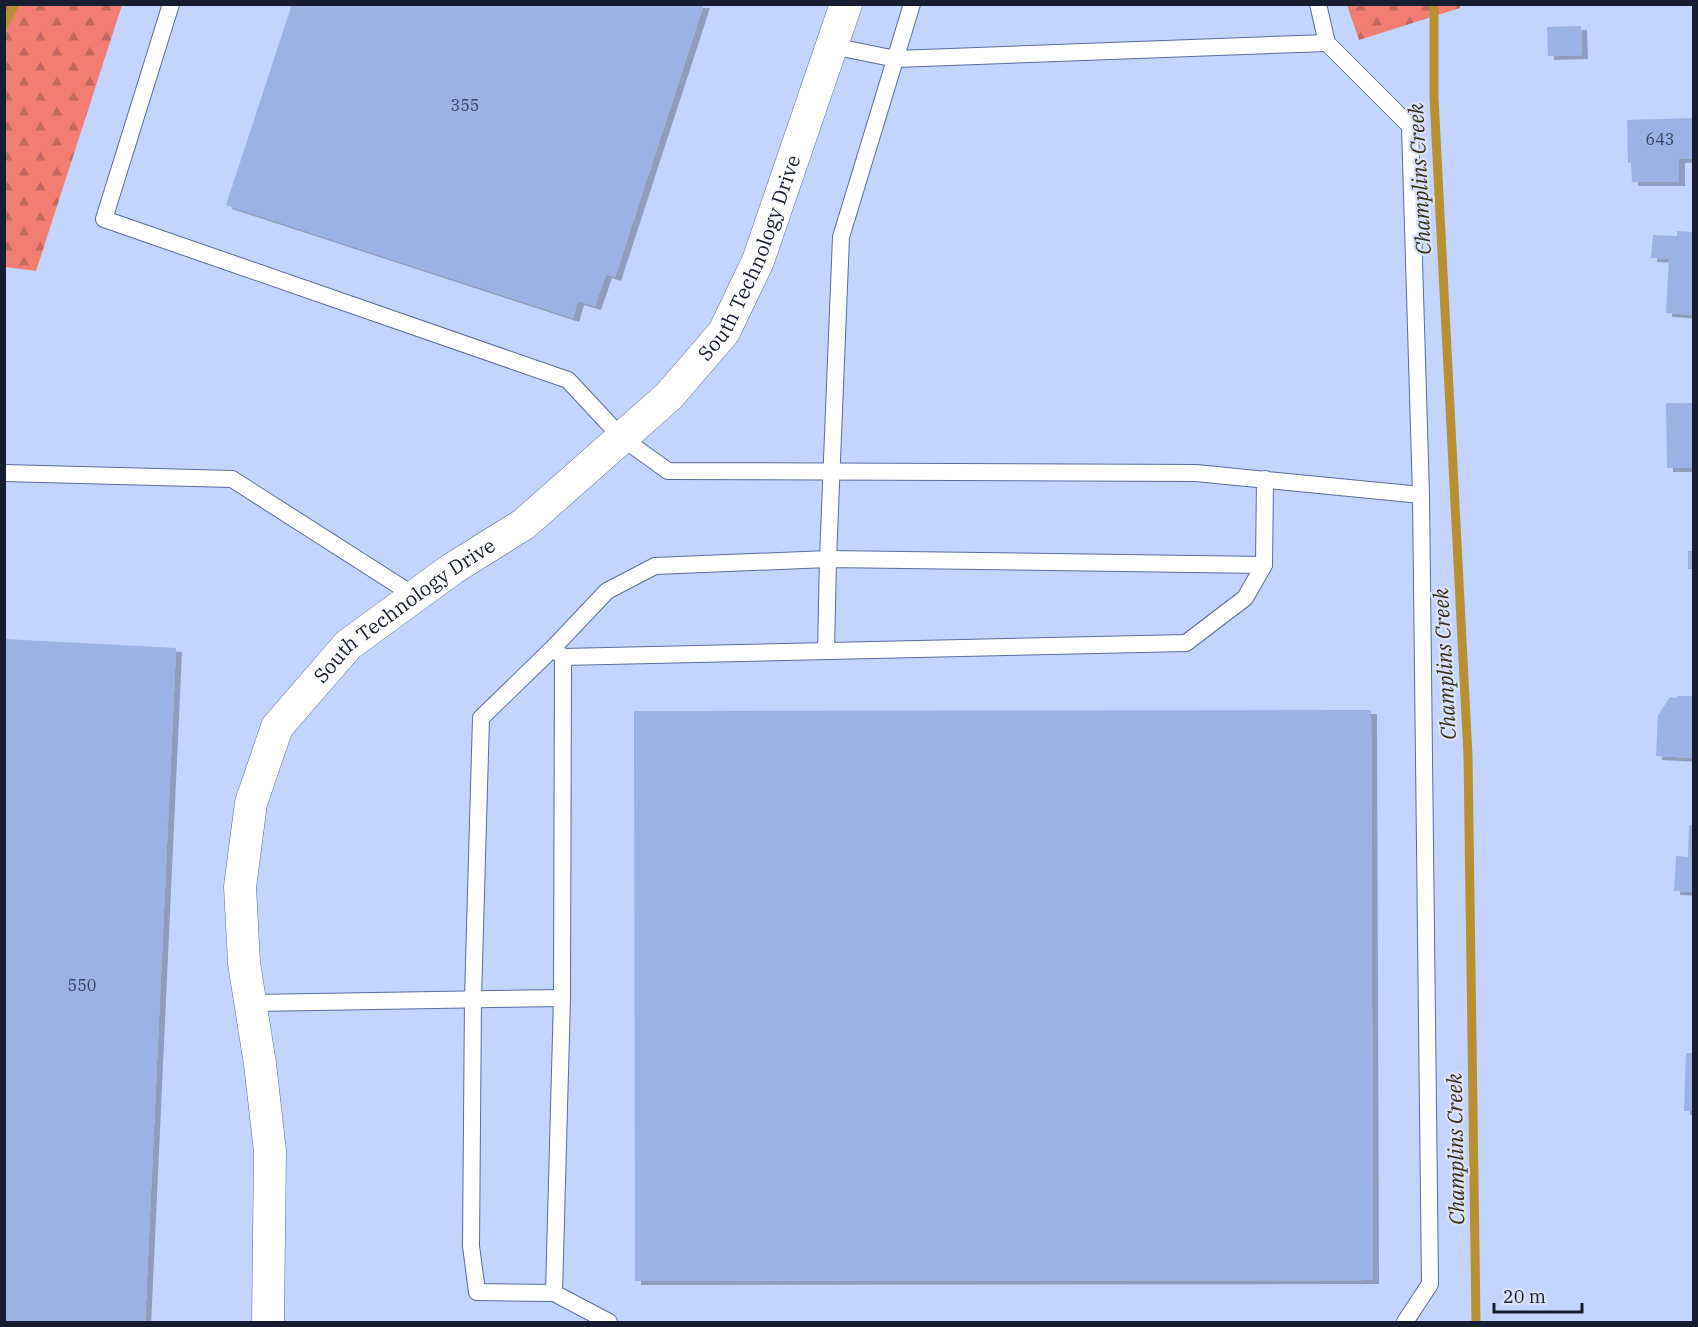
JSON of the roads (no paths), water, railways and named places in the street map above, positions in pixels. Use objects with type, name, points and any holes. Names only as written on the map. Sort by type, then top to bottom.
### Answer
[{"type":"street","name":"South Technology Drive","points":[[268,1323],[270,1150],[243,963],[240,887],[251,803],[277,727],[348,645],[452,569],[524,524],[669,396],[724,332],[758,261],[846,4]]},
{"type":"lane","points":[[171,4],[104,219],[568,380],[622,438],[668,471],[1196,473],[1421,495]]},
{"type":"lane","points":[[826,651],[841,237],[912,4]]},
{"type":"lane","points":[[1318,4],[1327,43],[1410,126],[1421,495],[1430,1284],[1405,1323]]},
{"type":"lane","points":[[832,46],[896,59],[1327,43]]},
{"type":"lane","points":[[4,473],[232,479],[415,596]]},
{"type":"lane","points":[[558,653],[826,651],[1186,643],[1245,598],[1264,565],[1265,479]]},
{"type":"lane","points":[[609,1323],[554,1293],[477,1292],[471,1246],[473,998],[481,718],[558,653],[607,591],[655,566],[828,560],[1264,565]]},
{"type":"lane","points":[[554,1293],[562,998],[558,653]]},
{"type":"lane","points":[[250,1003],[562,998]]},
{"type":"waterway","points":[[4,25],[15,4]]},
{"type":"waterway","name":"Champlins Creek","points":[[1434,4],[1434,98],[1468,756],[1476,1322]]}]
